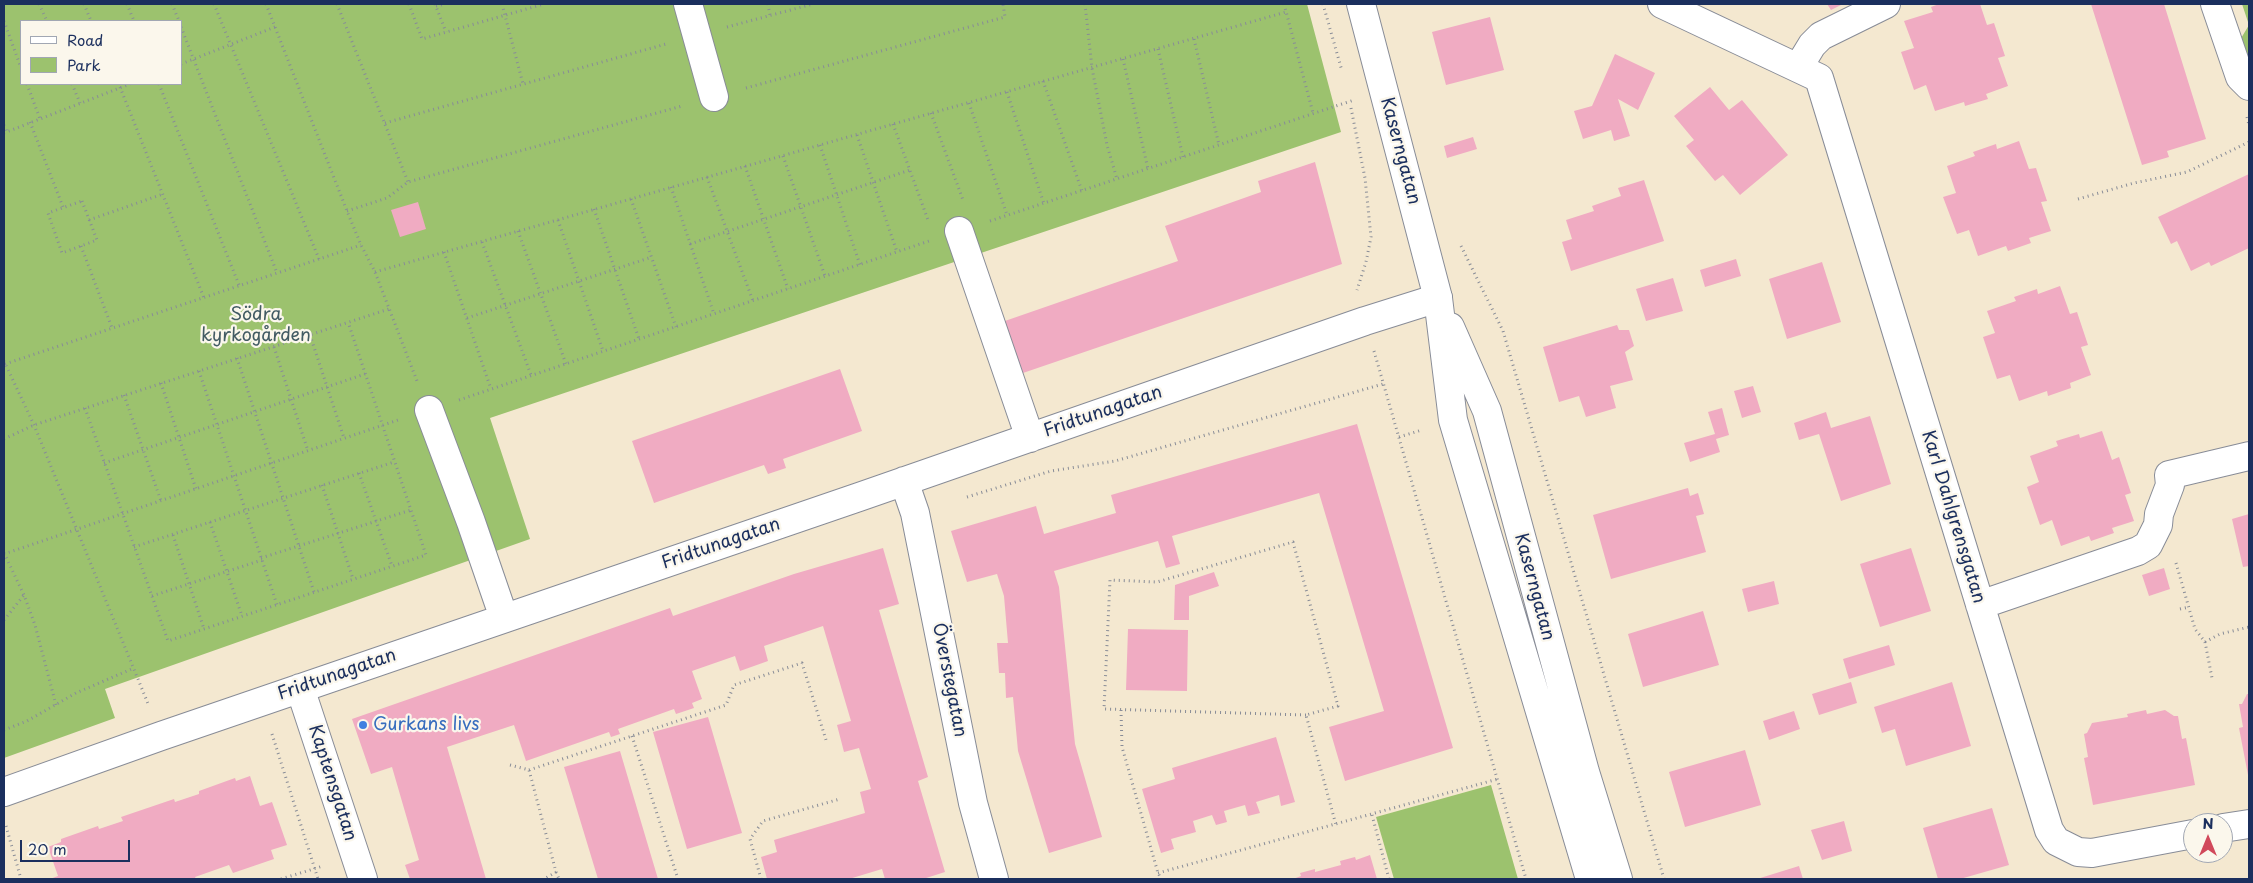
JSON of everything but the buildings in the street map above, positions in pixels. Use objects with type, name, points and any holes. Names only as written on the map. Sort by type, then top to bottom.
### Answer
[{"type":"street","points":[[688,4],[714,97]]},
{"type":"street","name":"Kaserngatan","points":[[1361,4],[1438,298],[1454,420],[1590,879]]},
{"type":"street","name":"Karl Dahlgrensgatan","points":[[1662,4],[1819,78],[2049,830],[2056,841],[2078,852],[2092,853],[2183,836]]},
{"type":"street","points":[[1798,68],[1812,45],[1821,36],[1886,4]]},
{"type":"street","points":[[2215,4],[2237,70],[2240,77],[2249,86]]},
{"type":"street","points":[[956,232],[1030,438]]},
{"type":"street","name":"Kaserngatan","points":[[1438,298],[1486,411],[1585,772],[1618,879]]},
{"type":"street","name":"Fridtunagatan","points":[[4,792],[161,736],[1365,321],[1438,298]]},
{"type":"street","points":[[429,410],[471,522],[504,618]]},
{"type":"street","points":[[1980,605],[2138,551],[2148,545],[2158,525],[2159,514],[2170,485],[2169,475],[2249,456]]},
{"type":"street","name":"Överstegatan","points":[[904,481],[915,513],[973,803],[994,879]]},
{"type":"street","name":"Kaptensgatan","points":[[300,688],[359,867]]},
{"type":"street","points":[[2233,826],[2249,824]]},
{"type":"path","points":[[39,4],[46,20]]},
{"type":"path","points":[[84,4],[91,20]]},
{"type":"path","points":[[127,4],[134,20]]},
{"type":"path","points":[[172,4],[179,20]]},
{"type":"path","points":[[214,4],[320,259]]},
{"type":"path","points":[[266,4],[347,211],[375,272],[429,410]]},
{"type":"path","points":[[337,4],[408,182],[386,198],[347,211]]},
{"type":"path","points":[[409,4],[422,39],[544,4]]},
{"type":"path","points":[[445,4],[436,5],[446,32]]},
{"type":"path","points":[[502,4],[523,84]]},
{"type":"path","points":[[768,4],[770,15]]},
{"type":"path","points":[[385,123],[813,4]]},
{"type":"path","points":[[1003,4],[1005,17]]},
{"type":"path","points":[[1085,4],[1092,68],[1107,145],[1116,179]]},
{"type":"path","points":[[1284,4],[1313,113]]},
{"type":"path","points":[[1323,4],[1343,74]]},
{"type":"path","points":[[375,272],[1286,12]]},
{"type":"path","points":[[4,21],[20,65]]},
{"type":"path","points":[[182,64],[275,27]]},
{"type":"path","points":[[182,29],[278,273]]},
{"type":"path","points":[[1194,39],[1219,145]]},
{"type":"path","points":[[1158,49],[1183,157]]},
{"type":"path","points":[[1123,59],[1148,169]]},
{"type":"path","points":[[1043,81],[1082,191]]},
{"type":"path","points":[[27,85],[40,119]]},
{"type":"path","points":[[72,85],[80,103]]},
{"type":"path","points":[[114,85],[116,89]]},
{"type":"path","points":[[4,125],[5,132],[128,85]]},
{"type":"path","points":[[159,85],[239,286]]},
{"type":"path","points":[[120,88],[204,298]]},
{"type":"path","points":[[56,705],[35,625],[24,595],[4,554],[676,326],[1384,90]]},
{"type":"path","points":[[1007,92],[1044,204]]},
{"type":"path","points":[[1348,92],[1365,178],[1371,237],[1366,262],[1356,288],[1526,879]]},
{"type":"path","points":[[969,103],[1008,215]]},
{"type":"path","points":[[931,113],[956,232]]},
{"type":"path","points":[[30,122],[63,207]]},
{"type":"path","points":[[893,124],[910,170],[956,232]]},
{"type":"path","points":[[857,135],[897,252]]},
{"type":"path","points":[[2078,199],[2134,183],[2187,172],[2249,142]]},
{"type":"path","points":[[820,145],[860,265]]},
{"type":"path","points":[[782,156],[825,276]]},
{"type":"path","points":[[745,166],[788,289]]},
{"type":"path","points":[[690,244],[910,170]]},
{"type":"path","points":[[707,177],[753,301]]},
{"type":"path","points":[[671,187],[714,314]]},
{"type":"path","points":[[89,220],[163,194]]},
{"type":"path","points":[[631,199],[676,326]]},
{"type":"path","points":[[82,201],[89,220],[97,240],[62,253],[48,214],[82,201]]},
{"type":"path","points":[[594,209],[639,339]]},
{"type":"path","points":[[558,220],[604,351]]},
{"type":"path","points":[[518,230],[566,364]]},
{"type":"path","points":[[482,242],[531,376]]},
{"type":"path","points":[[161,736],[34,425],[4,362],[361,245]]},
{"type":"path","points":[[81,246],[112,328]]},
{"type":"path","points":[[444,252],[492,389]]},
{"type":"path","points":[[467,318],[652,258]]},
{"type":"path","points":[[4,440],[34,425],[389,309]]},
{"type":"path","points":[[85,408],[168,641],[426,555],[348,322]]},
{"type":"path","points":[[310,334],[344,438]]},
{"type":"path","points":[[274,347],[308,451]]},
{"type":"path","points":[[237,358],[314,592]]},
{"type":"path","points":[[199,371],[277,605]]},
{"type":"path","points":[[104,463],[365,374]]},
{"type":"path","points":[[161,383],[196,489]]},
{"type":"path","points":[[915,513],[1051,471],[1115,461],[1383,384]]},
{"type":"path","points":[[124,395],[161,501]]},
{"type":"path","points":[[134,547],[394,462]]},
{"type":"path","points":[[359,473],[392,566]]},
{"type":"path","points":[[322,486],[353,579]]},
{"type":"path","points":[[152,596],[411,510]]},
{"type":"path","points":[[210,522],[242,616]]},
{"type":"path","points":[[2158,525],[2176,560],[2195,628],[2205,642],[2212,678]]},
{"type":"path","points":[[173,535],[204,629]]},
{"type":"path","points":[[1293,542],[1338,706],[1306,715],[1104,709],[1110,580],[1157,582],[1293,542]]},
{"type":"path","points":[[4,620],[24,595]]},
{"type":"path","points":[[2180,609],[2189,606]]},
{"type":"path","points":[[2205,642],[2220,634],[2249,626]]},
{"type":"path","points":[[510,765],[529,770],[726,705],[734,685],[802,663],[826,740]]},
{"type":"path","points":[[4,730],[28,721],[76,693],[134,668]]},
{"type":"path","points":[[1121,710],[1122,746],[1158,873],[1162,879]]},
{"type":"path","points":[[1306,715],[1336,825]]},
{"type":"path","points":[[272,734],[318,879]]},
{"type":"path","points":[[632,736],[678,879]]},
{"type":"path","points":[[529,770],[559,879]]},
{"type":"path","points":[[1158,873],[1498,779]]},
{"type":"path","points":[[761,879],[750,839],[763,821],[840,799]]},
{"type":"path","points":[[1372,815],[1389,879]]},
{"type":"path","points":[[6,826],[21,879]]},
{"type":"path","points":[[281,879],[315,868],[359,867]]},
{"type":"path","points":[[544,879],[556,872]]},
{"type":"green space","name":"Södra kyrkogården","points":[[4,4],[1307,4],[1341,132],[490,418],[530,539],[105,689],[115,718],[4,758]]},
{"type":"green space","points":[[2242,4],[2249,4],[2249,25]]},
{"type":"green space","points":[[2249,25],[2249,65],[2240,40]]},
{"type":"green space","points":[[1491,785],[1518,879],[1394,879],[1376,817]]},
{"type":"place","name":"Gurkans livs","points":[[363,725]]}]
